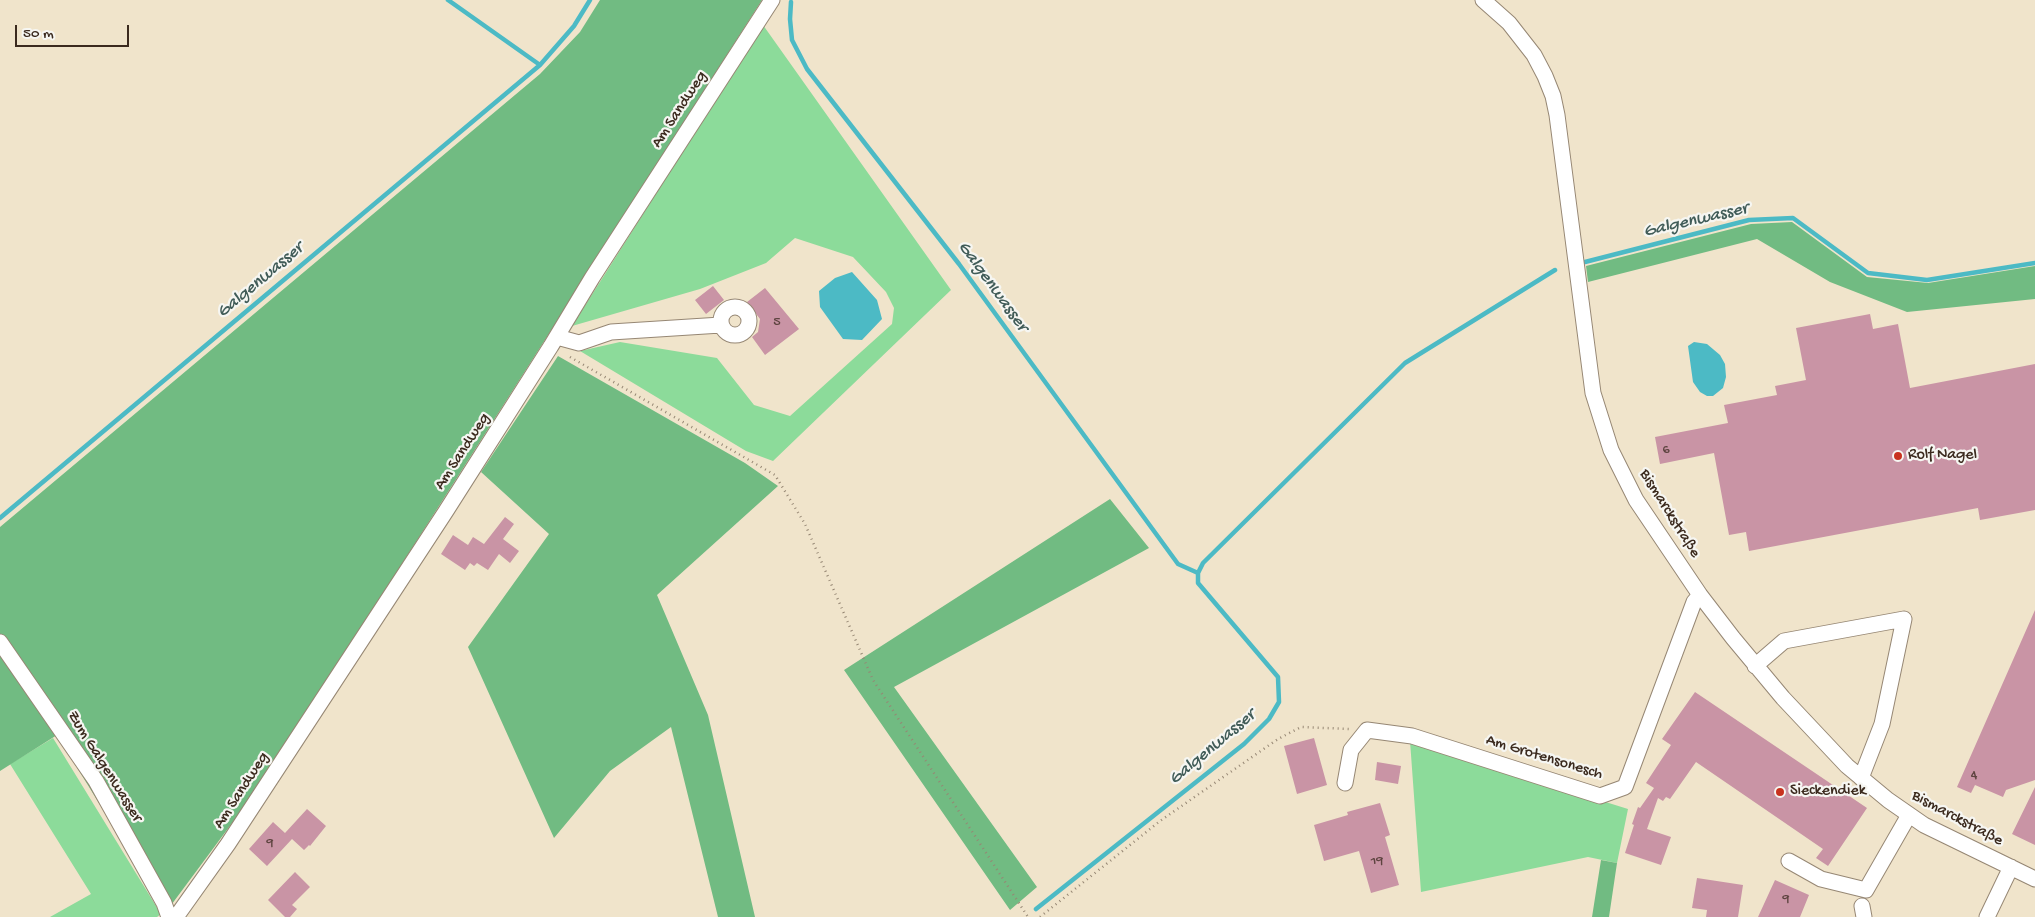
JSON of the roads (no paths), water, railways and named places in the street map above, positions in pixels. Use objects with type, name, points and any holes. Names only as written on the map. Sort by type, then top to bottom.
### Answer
[{"type":"street","name":"Am Sandweg","points":[[176,917],[238,829],[772,0]]},
{"type":"street","name":"Bismarckstraße","points":[[1483,0],[1509,23],[1534,55],[1545,76],[1552,96],[1557,114],[1592,393],[1611,450],[1636,500],[1700,595],[1755,666],[1820,739],[1861,778],[1924,825],[2035,879]]},
{"type":"street","points":[[554,341],[579,343],[611,332],[721,326]]},
{"type":"street","name":"Am Grotensonesch","points":[[1345,783],[1351,750],[1367,730],[1412,736],[1600,796],[1624,787],[1694,602],[1700,595]]},
{"type":"street","points":[[1755,666],[1784,641],[1904,620],[1882,724],[1861,778]]},
{"type":"street","name":"Zum Galgenwasser","points":[[0,642],[96,781],[164,903],[169,917]]},
{"type":"street","points":[[1789,861],[1821,879],[1866,890],[1909,815]]},
{"type":"street","name":"Bismarckstraße","points":[[1987,917],[2011,867]]},
{"type":"water","points":[[852,272],[877,300],[882,319],[862,340],[843,339],[820,307],[819,291],[835,278]]},
{"type":"water","points":[[1694,342],[1707,344],[1720,355],[1725,364],[1726,377],[1723,388],[1713,396],[1707,396],[1700,392],[1693,382],[1688,346]]},
{"type":"waterway","name":"Galgenwasser","points":[[448,0],[540,65]]},
{"type":"waterway","name":"Galgenwasser","points":[[0,518],[540,65],[574,26],[590,0]]},
{"type":"waterway","name":"Galgenwasser","points":[[791,2],[792,40],[807,69],[959,264],[1178,564],[1198,573]]},
{"type":"waterway","name":"Galgenwasser","points":[[1585,262],[1749,220],[1793,218],[1868,273],[1927,280],[2035,263]]},
{"type":"waterway","name":"Galgenwasser","points":[[1036,909],[1244,744],[1269,719],[1279,702],[1278,677],[1198,583],[1198,573],[1203,563],[1405,363],[1555,270]]},
{"type":"place","name":"Rolf Nagel","points":[[1898,456]]},
{"type":"place","name":"Sieckendiek","points":[[1780,792]]}]
